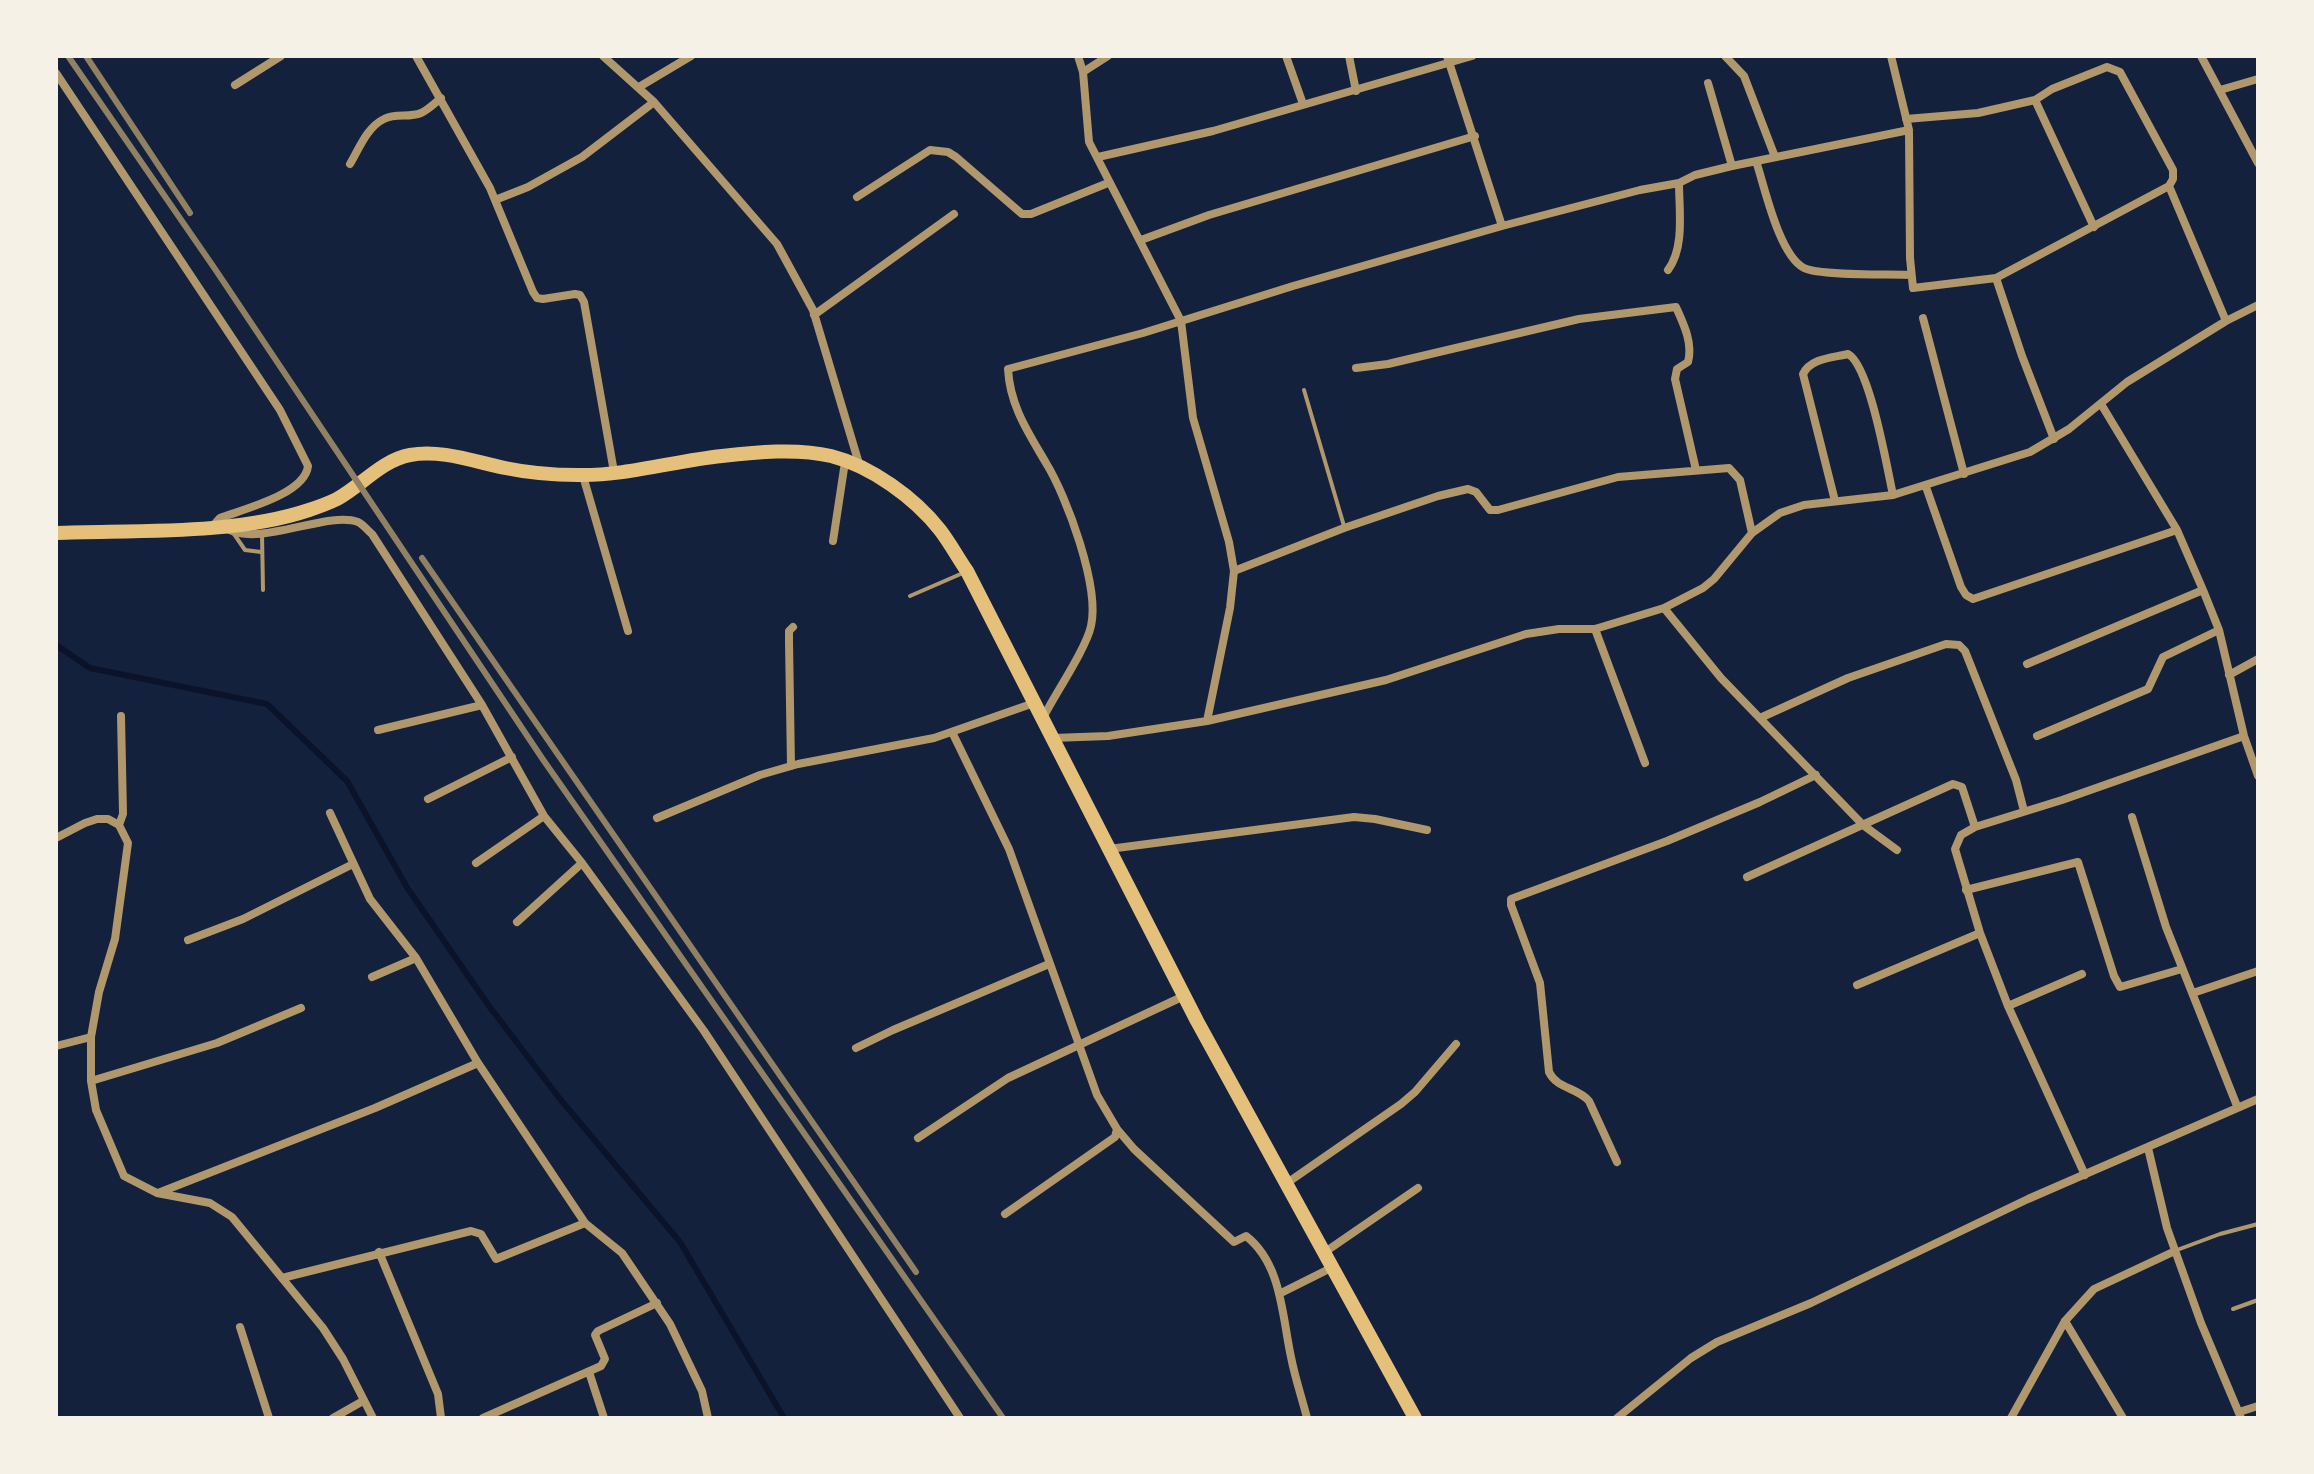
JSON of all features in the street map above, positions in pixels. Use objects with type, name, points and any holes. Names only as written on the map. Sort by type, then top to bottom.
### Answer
[{"type":"main road","points":[[56,533],[223,529],[263,521],[308,511],[337,499],[388,464],[408,455],[428,454],[549,475],[583,476],[722,456],[803,453],[832,457],[853,465],[912,501],[939,530],[967,571],[1184,996],[1415,1418]]},
{"type":"street","points":[[235,85],[281,56]]},
{"type":"street","points":[[416,56],[495,200],[537,298],[575,294],[580,295],[584,302],[614,472]]},
{"type":"street","points":[[603,56],[654,102],[777,244],[814,315],[853,465],[833,541]]},
{"type":"street","points":[[639,87],[691,56]]},
{"type":"street","points":[[1078,56],[1083,72],[1089,142],[1181,321],[1193,418],[1229,542],[1234,571],[1230,608],[1207,721]]},
{"type":"street","points":[[1083,72],[1108,56]]},
{"type":"street","points":[[1286,56],[1303,104]]},
{"type":"street","points":[[1349,56],[1356,91]]},
{"type":"street","points":[[1098,157],[1213,131],[1356,91],[1448,59],[1472,56]]},
{"type":"street","points":[[1725,56],[1744,76],[1775,157]]},
{"type":"street","points":[[1891,56],[1906,119],[1909,130],[1913,288],[1996,278],[2169,186],[2173,179],[2173,170],[2120,72],[2107,67],[2052,89],[2035,100],[1978,113],[1906,119]]},
{"type":"street","points":[[2201,56],[2258,163]]},
{"type":"street","points":[[1448,59],[1502,226]]},
{"type":"street","points":[[56,73],[280,410],[308,466],[307,474],[293,488],[220,518],[223,529],[262,534],[346,520],[362,524],[372,534],[482,705],[544,816],[582,863],[704,1031],[960,1418]]},
{"type":"street","points":[[2220,90],[2258,79]]},
{"type":"street","points":[[1708,83],[1732,166]]},
{"type":"street","points":[[350,164],[374,126],[383,119],[422,113],[441,98]]},
{"type":"street","points":[[2035,100],[2094,227]]},
{"type":"street","points":[[495,200],[528,187],[582,157],[654,102]]},
{"type":"street","points":[[1042,718],[1083,645],[1091,627],[1093,607],[1082,554],[1059,486],[1024,429],[1009,388],[1008,369],[1181,321],[1434,244],[1640,190],[1679,183],[1695,175],[1732,166],[1909,130]]},
{"type":"street","points":[[1141,240],[1209,215],[1475,136]]},
{"type":"street","points":[[857,197],[930,150],[948,152],[956,157],[1022,214],[1031,214],[1108,183]]},
{"type":"street","points":[[1756,161],[1783,240],[1792,258],[1804,268],[1819,273],[1911,275]]},
{"type":"street","points":[[1668,270],[1678,243],[1679,183]]},
{"type":"street","points":[[2169,186],[2226,321]]},
{"type":"street","points":[[814,315],[954,214]]},
{"type":"street","points":[[1996,278],[2054,439]]},
{"type":"street","points":[[1053,738],[1108,736],[1207,721],[1386,680],[1526,634],[1559,629],[1595,629],[1664,608],[1714,579],[1752,533],[1780,513],[1804,505],[1893,495],[1926,487],[2030,452],[2054,439],[2127,382],[2226,321],[2256,306],[2258,317]]},
{"type":"street","points":[[1356,368],[1388,364],[1579,319],[1676,307],[1691,351],[1688,362],[1677,369],[1675,379],[1696,470]]},
{"type":"street","points":[[1923,318],[1964,474]]},
{"type":"street","points":[[1835,501],[1803,374],[1807,367],[1817,361],[1848,354],[1855,358],[1872,401],[1893,495]]},
{"type":"street","points":[[2101,404],[2177,530],[2203,590],[2219,630],[2244,736],[2258,776]]},
{"type":"street","points":[[1234,571],[1344,528],[1468,489],[1476,492],[1490,510],[1498,510],[1618,477],[1696,470],[1729,468],[1740,480],[1752,533]]},
{"type":"street","points":[[583,476],[628,631]]},
{"type":"street","points":[[1926,487],[1961,587],[1973,599],[2177,530]]},
{"type":"street","points":[[2027,664],[2203,590]]},
{"type":"street","points":[[1664,608],[1699,652],[1863,825],[1897,850]]},
{"type":"street","points":[[791,766],[789,631],[793,627]]},
{"type":"street","points":[[1595,629],[1645,763]]},
{"type":"street","points":[[2037,736],[2148,689],[2163,657],[2219,630]]},
{"type":"street","points":[[1760,718],[1859,674],[1946,644],[1959,645],[1965,651],[2016,780],[2024,811]]},
{"type":"street","points":[[2229,675],[2258,659]]},
{"type":"street","points":[[657,818],[760,775],[934,738],[1034,703]]},
{"type":"street","points":[[378,730],[482,705]]},
{"type":"street","points":[[119,825],[123,814],[121,716]]},
{"type":"street","points":[[952,732],[1009,849],[1097,1095],[1117,1129],[1134,1149],[1234,1242],[1246,1236],[1264,1255],[1279,1294],[1291,1360],[1307,1418]]},
{"type":"street","points":[[2085,1175],[2008,1006],[1980,933],[1955,849],[1961,835],[1975,827],[2244,736]]},
{"type":"street","points":[[428,799],[512,757]]},
{"type":"street","points":[[1617,1162],[1589,1101],[1584,1095],[1553,1080],[1549,1072],[1540,983],[1511,899],[1667,841],[1816,775]]},
{"type":"street","points":[[1747,877],[1953,784],[1962,787],[1975,827]]},
{"type":"street","points":[[330,813],[370,899],[416,958],[478,1063],[585,1223],[622,1253],[657,1303],[693,1369],[708,1418]]},
{"type":"street","points":[[476,863],[544,816]]},
{"type":"street","points":[[1109,849],[1354,817],[1427,830]]},
{"type":"street","points":[[2132,817],[2166,927],[2237,1106]]},
{"type":"street","points":[[56,838],[97,819],[108,819],[119,825],[128,843],[115,939],[99,992],[91,1037],[91,1081],[96,1110],[124,1176],[157,1193],[210,1203],[232,1217],[323,1328],[343,1359],[373,1418]]},
{"type":"street","points":[[1966,890],[2078,862],[2120,987],[2182,969]]},
{"type":"street","points":[[517,922],[582,863]]},
{"type":"street","points":[[188,940],[243,919],[353,864]]},
{"type":"street","points":[[1857,985],[1980,933]]},
{"type":"street","points":[[372,977],[416,958]]},
{"type":"street","points":[[856,1048],[1049,964]]},
{"type":"street","points":[[2193,993],[2258,971]]},
{"type":"street","points":[[2008,1006],[2082,974]]},
{"type":"street","points":[[918,1138],[1008,1078],[1184,996]]},
{"type":"street","points":[[91,1081],[217,1043],[301,1008]]},
{"type":"street","points":[[56,1046],[91,1037]]},
{"type":"street","points":[[1287,1183],[1408,1098],[1456,1044]]},
{"type":"street","points":[[157,1193],[375,1108],[478,1063]]},
{"type":"street","points":[[1617,1418],[1691,1358],[1717,1342],[1811,1303],[2085,1175],[2258,1099]]},
{"type":"street","points":[[1005,1214],[1115,1137],[1117,1129]]},
{"type":"street","points":[[2148,1148],[2167,1228],[2201,1323],[2240,1415],[2258,1406]]},
{"type":"street","points":[[1325,1252],[1418,1188]]},
{"type":"street","points":[[282,1278],[471,1231],[481,1234],[496,1259],[585,1223]]},
{"type":"street","points":[[2011,1418],[2065,1321],[2094,1289],[2175,1251]]},
{"type":"street","points":[[379,1252],[438,1394],[441,1418]]},
{"type":"street","points":[[1279,1294],[1333,1267]]},
{"type":"street","points":[[483,1418],[601,1366],[605,1359],[595,1335],[598,1331],[657,1303]]},
{"type":"street","points":[[2065,1321],[2123,1418]]},
{"type":"street","points":[[240,1327],[269,1418]]},
{"type":"street","points":[[589,1372],[604,1418]]},
{"type":"street","points":[[333,1418],[363,1401]]},
{"type":"lane","points":[[1304,390],[1344,528]]},
{"type":"lane","points":[[223,529],[245,550],[261,552]]},
{"type":"lane","points":[[262,534],[263,590]]},
{"type":"lane","points":[[910,596],[967,571]]},
{"type":"lane","points":[[2175,1251],[2258,1224]]},
{"type":"lane","points":[[2233,1309],[2258,1300]]},
{"type":"waterway","points":[[56,645],[90,668],[267,704],[347,781],[408,889],[489,1006],[560,1099],[680,1242],[784,1418]]},
{"type":"railway","points":[[68,56],[215,269],[544,761],[1003,1418]]},
{"type":"railway","points":[[86,56],[190,213]]},
{"type":"railway","points":[[422,558],[916,1272]]}]
